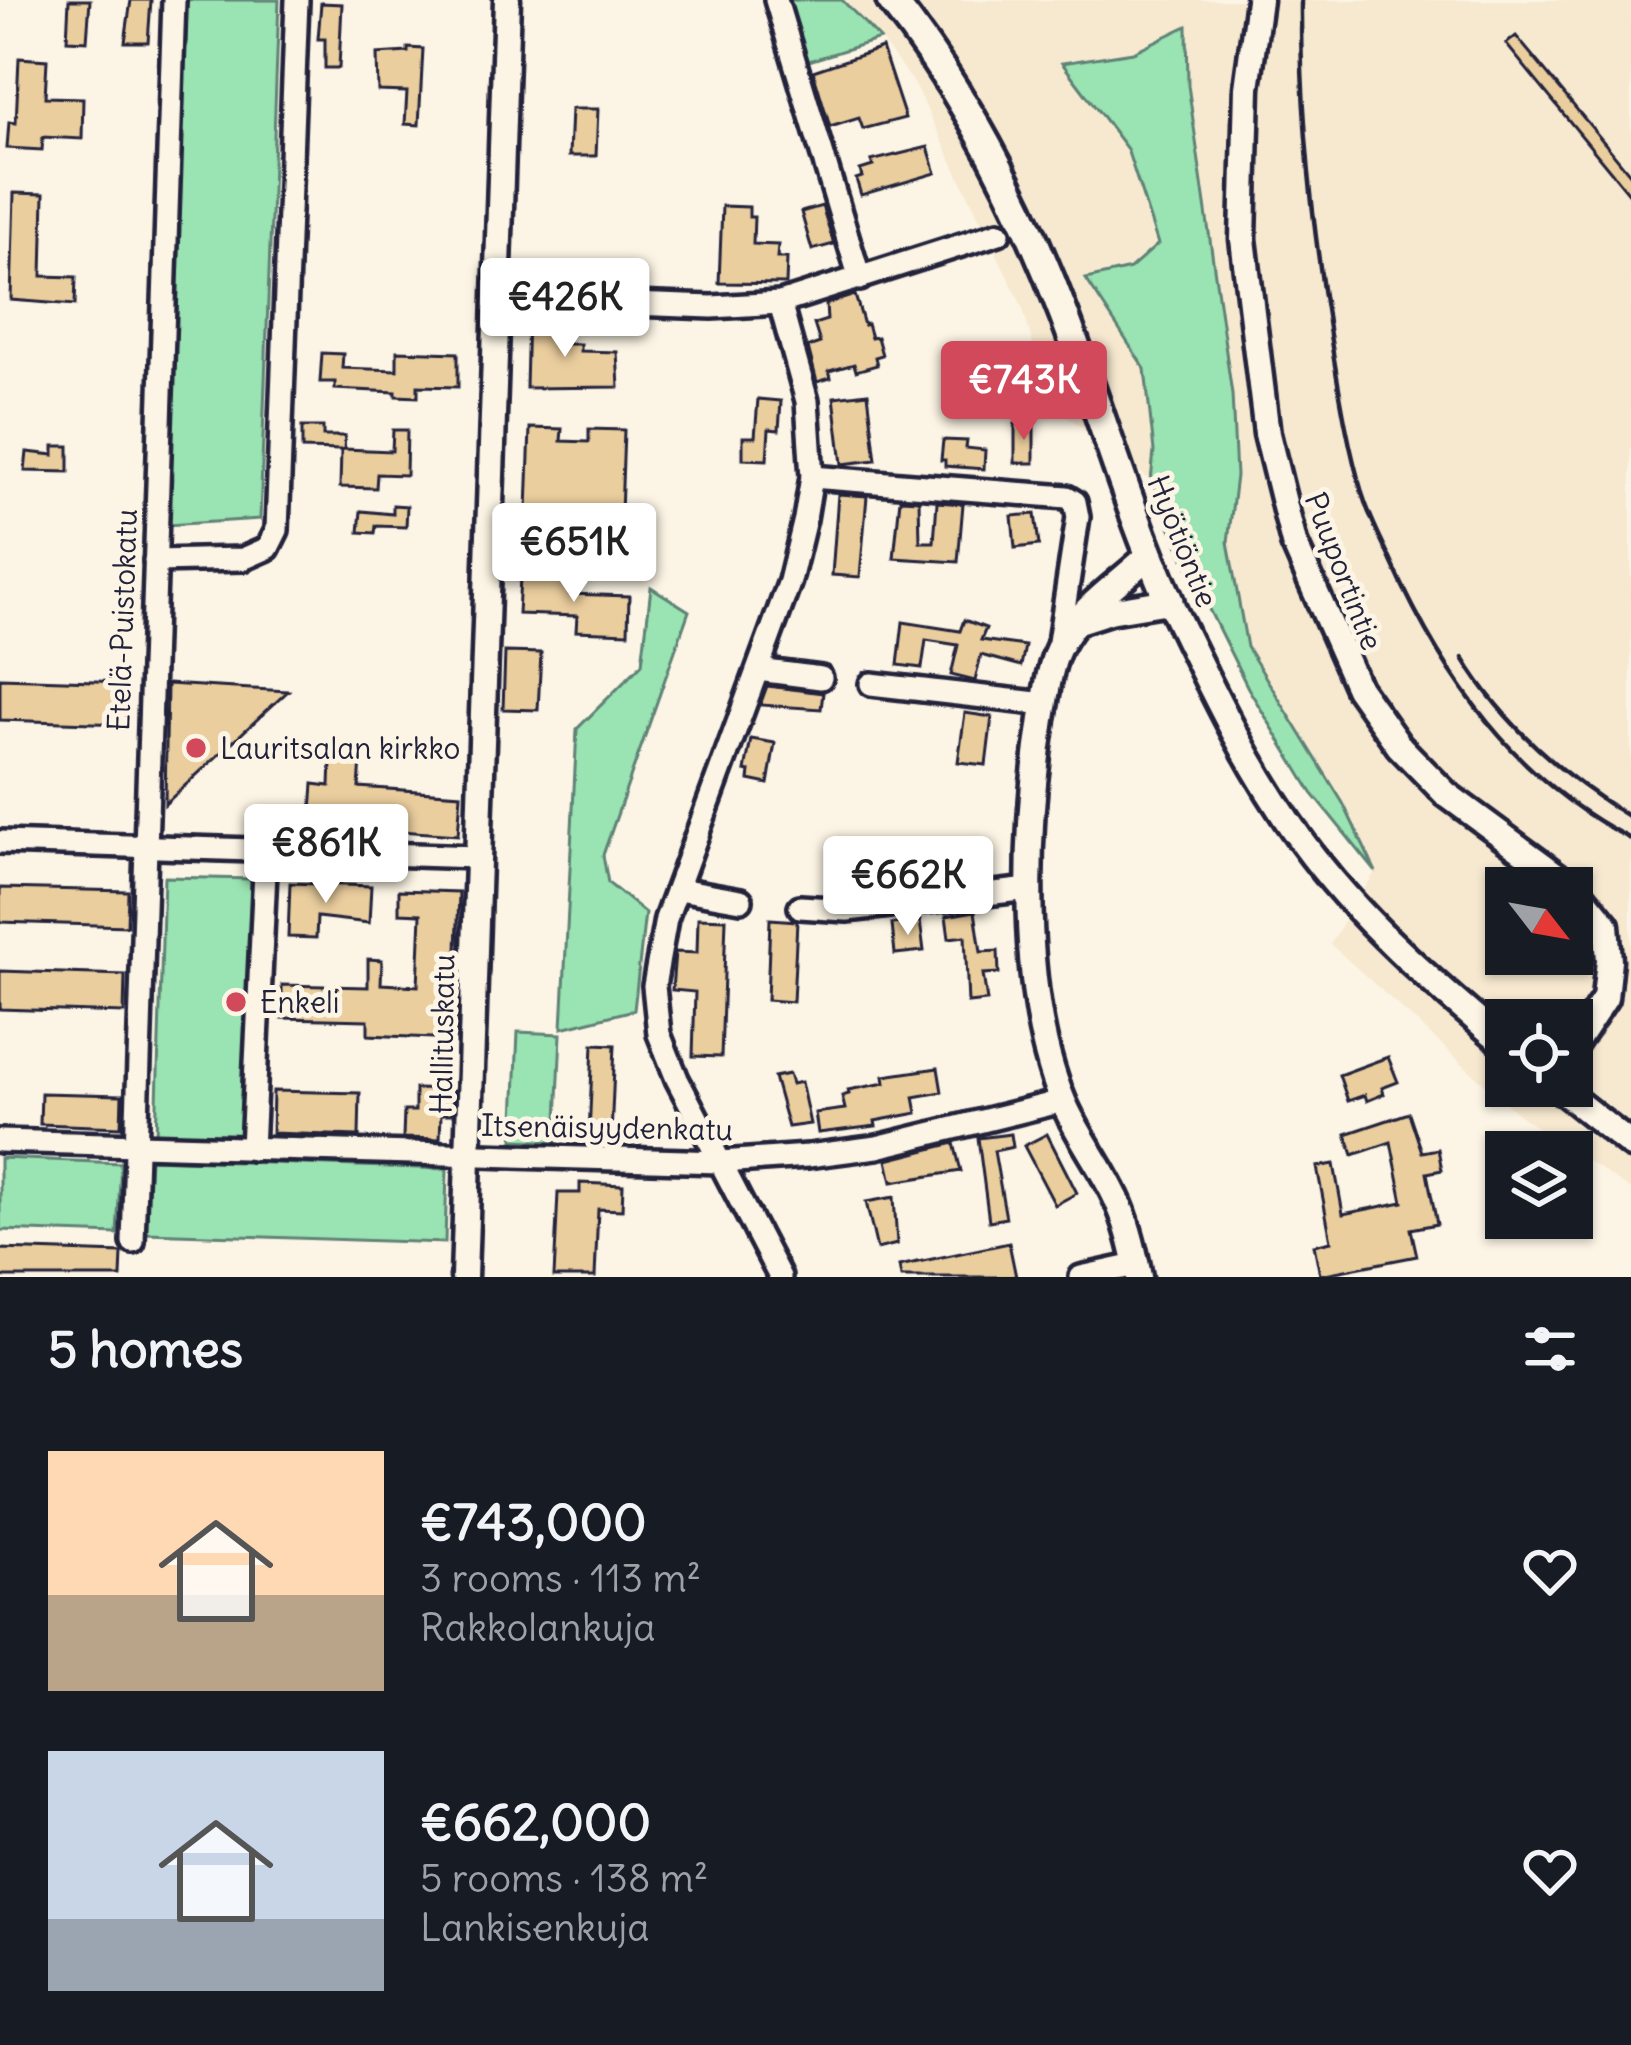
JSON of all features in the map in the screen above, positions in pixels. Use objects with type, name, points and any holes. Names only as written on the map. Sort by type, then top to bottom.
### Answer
[{"type":"main road","name":"Hyötiöntie","points":[[891,0],[966,110],[1036,245],[1168,601]]},
{"type":"street","name":"Etelä-Puistokatu","points":[[133,1242],[174,0]]},
{"type":"street","points":[[155,561],[243,559],[268,548],[277,530],[297,0]]},
{"type":"street","name":"Hallituskatu","points":[[471,1276],[468,1154],[507,0]]},
{"type":"street","points":[[776,0],[860,279]]},
{"type":"street","name":"Puuportintie","points":[[1259,0],[1247,88],[1243,239],[1267,434],[1294,543],[1358,688],[1399,746],[1446,794],[1579,892],[1606,926],[1605,998],[1593,1016]]},
{"type":"street","points":[[498,299],[712,307],[780,303],[999,233]]},
{"type":"street","points":[[780,303],[807,400],[812,477],[790,581],[666,920],[654,986],[659,1034],[780,1277]]},
{"type":"street","points":[[812,477],[1020,492],[1075,502],[1077,542],[1036,759],[1029,889],[1035,978],[1046,1047],[1063,1102],[1116,1198],[1138,1271],[1081,1277]]},
{"type":"street","points":[[1058,650],[1078,620],[1148,556]]},
{"type":"street","points":[[1078,620],[1168,601]]},
{"type":"street","name":"Hyötiöntie","points":[[1168,601],[1230,729],[1304,845],[1378,927],[1485,1026]]},
{"type":"street","points":[[758,670],[821,679]]},
{"type":"street","points":[[871,684],[1045,704]]},
{"type":"street","points":[[0,842],[477,857]]},
{"type":"street","points":[[252,1149],[266,850]]},
{"type":"street","points":[[679,889],[741,900]]},
{"type":"street","points":[[800,907],[847,910],[1029,889]]},
{"type":"street","name":"Itsenäisyydenkatu","points":[[0,1141],[722,1162],[877,1147],[1063,1102]]},
{"type":"street","points":[[1583,1107],[1631,1145]]},
{"type":"shaded area","points":[[842,0],[1631,0],[1631,1190],[1593,1165],[1593,1131],[1543,1131],[1510,1107],[1593,1107],[1593,999],[1485,999],[1485,1084],[1330,944],[1375,872],[1312,793],[1248,688],[1151,481],[1049,402],[1022,306],[915,85]]},
{"type":"green space","points":[[184,0],[279,0],[260,519],[167,525]]},
{"type":"green space","points":[[785,0],[842,0],[880,39],[806,62]]},
{"type":"green space","points":[[1187,26],[1188,85],[1232,394],[1236,476],[1228,542],[1247,647],[1343,803],[1376,872],[1312,793],[1248,688],[1184,559],[1151,481],[1154,451],[1145,369],[1086,279],[1130,269],[1158,244],[1127,149],[1062,63],[1133,52]]},
{"type":"green space","points":[[651,587],[689,611],[603,855],[608,883],[645,913],[634,1010],[562,1028],[577,729],[642,664]]},
{"type":"green space","points":[[164,877],[252,879],[244,1139],[156,1136]]},
{"type":"green space","points":[[518,1032],[561,1034],[556,1142],[513,1140]]},
{"type":"green space","points":[[0,1158],[121,1163],[117,1234],[0,1230]]},
{"type":"green space","points":[[150,1159],[447,1169],[445,1243],[146,1233]]},
{"type":"building","points":[[69,0],[90,0],[87,41],[67,40]]},
{"type":"building","points":[[131,0],[151,0],[148,42],[125,42]]},
{"type":"building","points":[[321,3],[342,4],[339,68],[325,68],[325,39],[318,39]]},
{"type":"building","points":[[1516,36],[1631,175],[1631,196],[1506,44]]},
{"type":"building","points":[[408,48],[423,49],[419,125],[405,124],[407,92],[378,91],[377,54],[408,52]]},
{"type":"building","points":[[882,48],[905,118],[863,129],[859,118],[830,127],[813,71]]},
{"type":"building","points":[[19,58],[47,60],[45,97],[83,98],[82,139],[43,137],[42,150],[7,148],[9,122],[16,123]]},
{"type":"building","points":[[571,109],[598,109],[596,156],[569,156]]},
{"type":"building","points":[[928,147],[936,173],[861,195],[856,179],[862,177],[860,170],[873,166],[871,161]]},
{"type":"building","points":[[14,193],[44,194],[42,276],[76,277],[75,305],[11,300]]},
{"type":"building","points":[[722,206],[749,207],[749,217],[754,217],[753,244],[778,245],[777,258],[787,258],[786,284],[719,283]]},
{"type":"building","points":[[822,206],[834,244],[812,250],[801,212]]},
{"type":"building","points":[[855,295],[864,325],[871,338],[877,337],[882,355],[875,357],[877,365],[856,371],[854,364],[829,371],[831,378],[817,382],[808,347],[820,343],[814,324],[827,320],[826,304]]},
{"type":"building","points":[[528,315],[562,319],[561,344],[580,344],[580,351],[617,352],[619,387],[526,388]]},
{"type":"building","points":[[397,351],[458,353],[458,387],[418,386],[418,397],[335,389],[335,382],[320,382],[322,353],[343,354],[342,368],[397,370]]},
{"type":"building","points":[[868,393],[876,460],[842,464],[834,397]]},
{"type":"building","points":[[758,399],[781,401],[779,430],[769,429],[767,460],[743,459],[743,437],[755,437]]},
{"type":"building","points":[[1015,424],[1034,424],[1034,463],[1015,463]]},
{"type":"building","points":[[302,427],[323,427],[323,436],[345,436],[344,449],[392,451],[393,430],[407,430],[406,475],[377,474],[376,488],[340,487],[341,450],[302,449]]},
{"type":"building","points":[[530,428],[562,429],[561,441],[589,442],[589,429],[624,430],[621,514],[594,513],[593,538],[580,538],[581,512],[527,510]]},
{"type":"building","points":[[943,440],[967,441],[966,448],[985,450],[984,469],[945,466]]},
{"type":"building","points":[[54,446],[69,446],[69,472],[25,471],[27,452],[54,455]]},
{"type":"building","points":[[838,494],[867,496],[860,577],[832,575]]},
{"type":"building","points":[[900,499],[919,500],[920,542],[934,542],[937,502],[963,504],[958,562],[894,558]]},
{"type":"building","points":[[393,505],[407,506],[406,527],[376,526],[375,533],[359,532],[361,511],[393,514]]},
{"type":"building","points":[[1035,514],[1039,545],[1015,548],[1012,516]]},
{"type":"building","points":[[520,577],[571,579],[570,594],[629,596],[628,633],[576,631],[577,616],[518,614]]},
{"type":"building","points":[[964,620],[986,628],[981,640],[1025,646],[1021,666],[981,655],[975,681],[951,675],[958,645],[926,640],[922,668],[898,665],[903,622],[960,631]]},
{"type":"building","points":[[505,652],[541,653],[538,710],[503,709]]},
{"type":"building","points":[[0,678],[126,682],[124,724],[0,720]]},
{"type":"building","name":"Lauritsalan kirkko","points":[[167,684],[288,691],[165,804]]},
{"type":"building","points":[[767,686],[823,693],[821,709],[760,705]]},
{"type":"building","points":[[965,713],[992,717],[986,765],[958,762]]},
{"type":"building","points":[[751,739],[775,743],[768,784],[749,780],[750,772],[745,771]]},
{"type":"building","points":[[331,759],[361,761],[359,787],[461,794],[458,835],[310,825],[313,784],[330,786]]},
{"type":"building","points":[[290,883],[371,886],[369,923],[317,917],[316,938],[288,937]]},
{"type":"building","points":[[0,888],[128,891],[127,926],[0,922]]},
{"type":"building","points":[[399,890],[459,892],[454,1039],[368,1035],[368,1020],[282,1018],[282,985],[368,987],[368,959],[382,960],[381,984],[418,986],[421,914],[399,913]]},
{"type":"building","points":[[975,911],[981,952],[998,951],[999,973],[983,974],[987,1001],[968,1003],[965,936],[949,938],[946,916]]},
{"type":"building","points":[[698,918],[726,919],[721,1057],[693,1056],[695,992],[672,990],[675,952],[697,953]]},
{"type":"building","points":[[770,919],[797,921],[793,1002],[767,1000]]},
{"type":"building","points":[[920,921],[924,951],[895,954],[892,924]]},
{"type":"building","points":[[0,971],[125,975],[124,1013],[0,1009]]},
{"type":"building","points":[[593,1044],[615,1045],[611,1136],[589,1135]]},
{"type":"building","points":[[1388,1057],[1398,1082],[1367,1101],[1365,1095],[1348,1101],[1339,1075]]},
{"type":"building","points":[[938,1068],[942,1092],[914,1097],[917,1113],[875,1121],[876,1126],[818,1133],[815,1113],[845,1109],[842,1096],[848,1090],[885,1083],[884,1076]]},
{"type":"building","points":[[789,1074],[792,1084],[801,1082],[810,1124],[788,1127],[774,1077]]},
{"type":"building","points":[[415,1089],[453,1090],[452,1114],[441,1114],[440,1139],[403,1138],[404,1111],[415,1111]]},
{"type":"building","points":[[273,1091],[360,1093],[359,1136],[272,1133]]},
{"type":"building","points":[[41,1093],[122,1095],[121,1127],[40,1124]]},
{"type":"building","points":[[1409,1113],[1422,1152],[1438,1149],[1442,1170],[1427,1173],[1437,1224],[1411,1229],[1417,1256],[1320,1275],[1314,1245],[1331,1241],[1317,1167],[1334,1164],[1343,1214],[1403,1202],[1391,1142],[1353,1155],[1346,1134]]},
{"type":"building","points":[[1011,1134],[1013,1147],[994,1151],[1006,1218],[989,1221],[978,1138]]},
{"type":"building","points":[[1047,1134],[1077,1193],[1055,1205],[1024,1146]]},
{"type":"building","points":[[954,1143],[961,1171],[892,1182],[887,1160]]},
{"type":"building","points":[[580,1183],[623,1185],[622,1210],[598,1209],[595,1277],[554,1277],[558,1193],[580,1193]]},
{"type":"building","points":[[894,1197],[897,1244],[877,1249],[866,1202]]},
{"type":"building","points":[[1009,1243],[1016,1277],[901,1277],[899,1266]]},
{"type":"building","points":[[0,1249],[122,1253],[121,1277],[0,1277]]},
{"type":"railway","points":[[1301,0],[1305,126],[1318,252],[1344,416],[1369,513],[1435,646],[1488,722],[1552,788],[1631,839]]},
{"type":"railway","points":[[1463,658],[1537,748],[1631,818]]},
{"type":"place","name":"Lauritsalan kirkko","points":[[196,748]]},
{"type":"place","name":"Enkeli","points":[[236,1002]]}]
